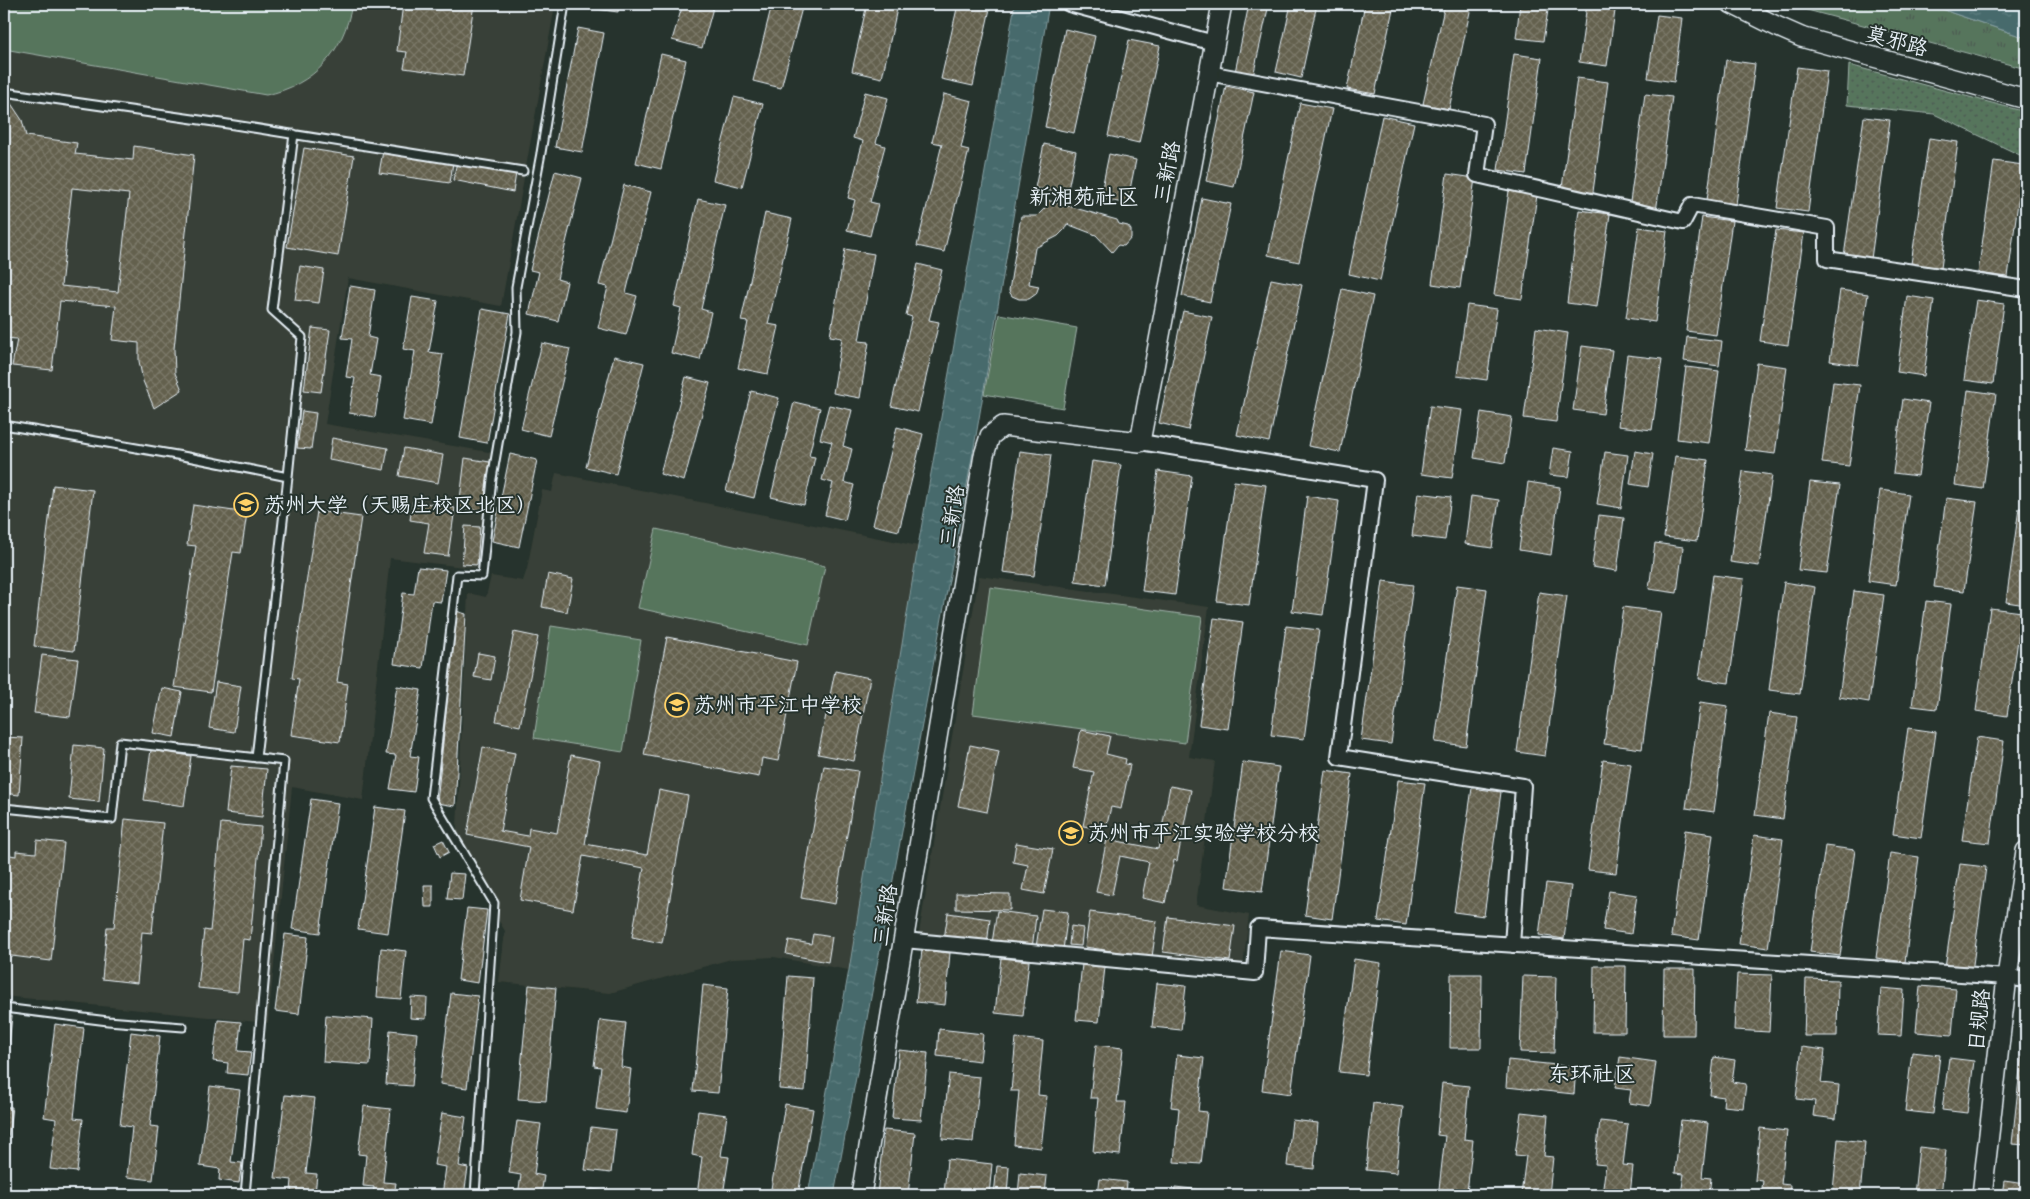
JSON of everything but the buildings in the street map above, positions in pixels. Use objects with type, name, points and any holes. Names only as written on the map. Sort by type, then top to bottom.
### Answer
[{"type":"street","points":[[1069,4],[1214,43]]},
{"type":"street","name":"三新路","points":[[861,1195],[984,456],[990,436],[1003,426],[1140,442],[1222,4]]},
{"type":"street","name":"莫邪路","points":[[1732,4],[1802,37],[2026,99]]},
{"type":"street","points":[[1208,74],[1484,124],[1476,175],[1683,222],[1692,205],[1827,228],[1827,259],[2026,290]]},
{"type":"street","points":[[1140,442],[1376,480],[1339,757],[1523,786],[1512,944]]},
{"type":"street","name":"日规路","points":[[1982,1195],[2007,977],[2026,851]]},
{"type":"street","points":[[904,940],[1255,973],[1258,928],[2007,977],[2026,980]]},
{"type":"lane","points":[[474,1195],[494,903],[431,798],[457,575],[482,576],[492,479],[517,332],[516,287],[542,153],[565,4]]},
{"type":"lane","points":[[4,92],[294,134],[523,171]]},
{"type":"lane","points":[[256,758],[302,337],[272,310],[294,134]]},
{"type":"lane","points":[[4,425],[188,457],[288,477]]},
{"type":"lane","points":[[4,808],[112,820],[120,742],[284,761],[245,1195]]},
{"type":"lane","points":[[4,1008],[108,1022],[183,1027]]},
{"type":"shaded area","name":"苏州大学（天赐庄校区北区）","points":[[4,4],[498,4],[554,11],[501,306],[348,278],[325,424],[494,453],[480,569],[390,558],[363,800],[292,787],[268,1023],[4,996]]},
{"type":"shaded area","name":"苏州市平江中学校","points":[[556,473],[918,546],[849,970],[774,957],[731,959],[610,993],[499,982],[505,931],[456,850],[468,593],[486,597],[491,576],[523,581],[542,490],[552,492]]},
{"type":"shaded area","name":"苏州市平江实验学校分校","points":[[979,576],[1209,607],[1189,757],[1215,761],[1196,905],[1249,915],[1242,975],[917,945]]},
{"type":"green space","points":[[4,4],[352,4],[342,37],[324,64],[299,83],[266,95],[4,49]]},
{"type":"green space","points":[[1785,4],[1932,4],[1952,13],[2026,38],[2026,69]]},
{"type":"green space","points":[[1849,65],[2026,112],[2026,158],[1934,114],[1847,105]]},
{"type":"green space","points":[[999,314],[1077,328],[1063,408],[984,394]]},
{"type":"green space","points":[[656,529],[825,566],[808,645],[638,608]]},
{"type":"green space","points":[[990,587],[1202,617],[1185,743],[973,714]]},
{"type":"green space","points":[[551,626],[641,640],[623,752],[534,738]]},
{"type":"water","points":[[1015,4],[1049,4],[976,436],[834,1195],[808,1195],[849,970],[918,546]]},
{"type":"water","points":[[1932,4],[2026,4],[2026,38],[1952,13]]},
{"type":"place","name":"苏州大学（天赐庄校区北区）","points":[[246,505]]},
{"type":"place","name":"苏州市平江中学校","points":[[677,705]]},
{"type":"place","name":"苏州市平江实验学校分校","points":[[1071,833]]},
{"type":"district","name":"新湘苑社区","points":[[1084,196]]},
{"type":"district","name":"东环社区","points":[[1592,1073]]}]
